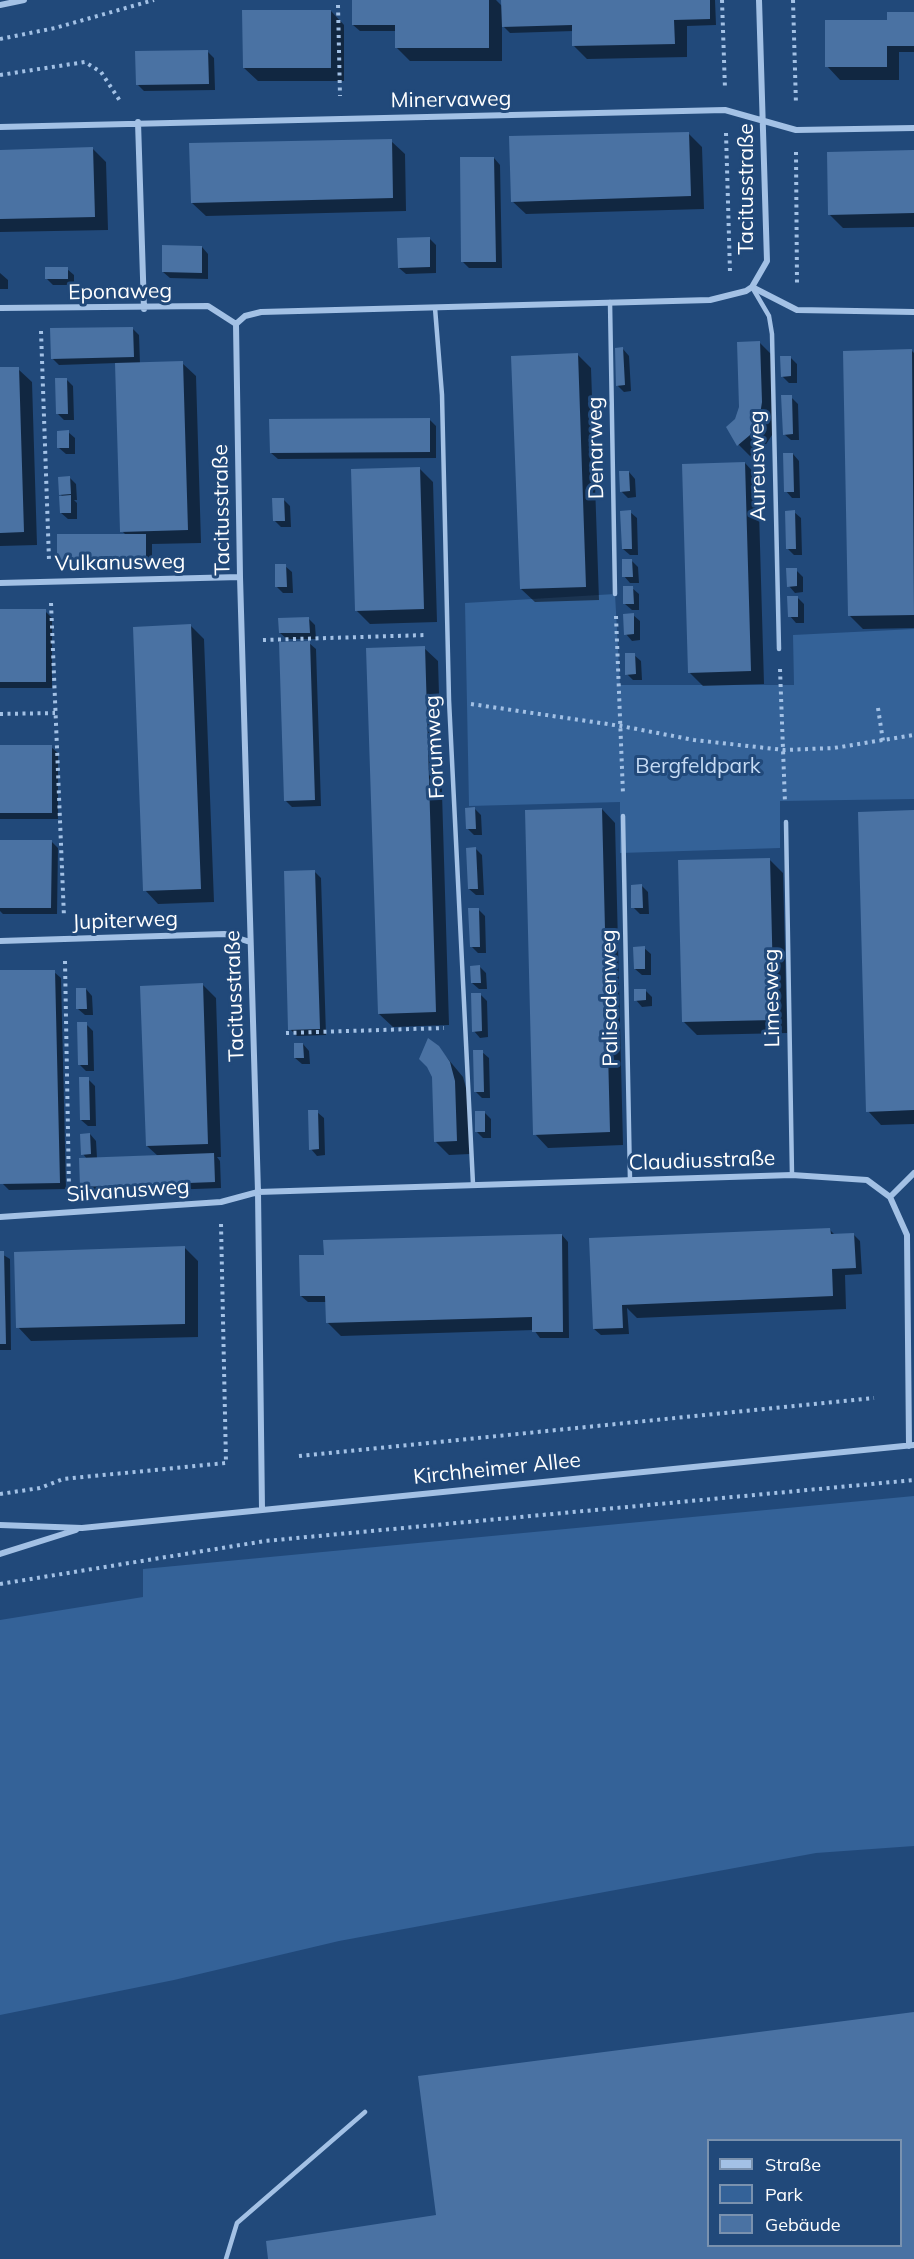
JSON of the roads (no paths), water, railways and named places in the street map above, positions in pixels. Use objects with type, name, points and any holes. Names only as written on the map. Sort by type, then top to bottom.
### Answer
[{"type":"street","points":[[0,5],[24,0]]},
{"type":"street","name":"Tacitusstraße","points":[[752,287],[767,261],[759,0]]},
{"type":"street","name":"Minervaweg","points":[[0,127],[725,110],[764,119],[796,130],[914,129]]},
{"type":"street","points":[[138,122],[144,309]]},
{"type":"street","points":[[236,324],[245,316],[261,312],[710,300],[728,297],[752,287],[797,310],[914,312]]},
{"type":"street","name":"Eponaweg","points":[[0,308],[144,309],[208,306],[236,324]]},
{"type":"street","name":"Tacitusstraße","points":[[236,324],[240,577],[258,1192],[262,1509]]},
{"type":"street","name":"Vulkanusweg","points":[[0,583],[240,577]]},
{"type":"street","name":"Jupiterweg","points":[[0,941],[225,934],[250,942]]},
{"type":"street","points":[[911,1445],[907,1235],[890,1197],[914,1173]]},
{"type":"street","name":"Claudiusstraße","points":[[258,1192],[792,1175],[867,1180],[890,1197]]},
{"type":"street","name":"Silvanusweg","points":[[0,1217],[221,1202],[258,1192]]},
{"type":"street","name":"Kirchheimer Allee","points":[[0,1525],[82,1528],[911,1445]]},
{"type":"street","name":"Kirchheimer Allee","points":[[0,1554],[82,1528]]},
{"type":"lane","name":"Aureusweg","points":[[752,287],[769,316],[772,333],[779,649]]},
{"type":"lane","name":"Denarweg","points":[[610,302],[615,594]]},
{"type":"lane","name":"Forumweg","points":[[435,308],[442,395],[449,700],[474,1184]]},
{"type":"lane","name":"Palisadenweg","points":[[623,816],[630,1180]]},
{"type":"lane","name":"Limesweg","points":[[786,822],[792,1175]]},
{"type":"lane","points":[[226,2259],[237,2223],[365,2112]]},
{"type":"park label","name":"Bergfeldpark","points":[[698,767]]}]
